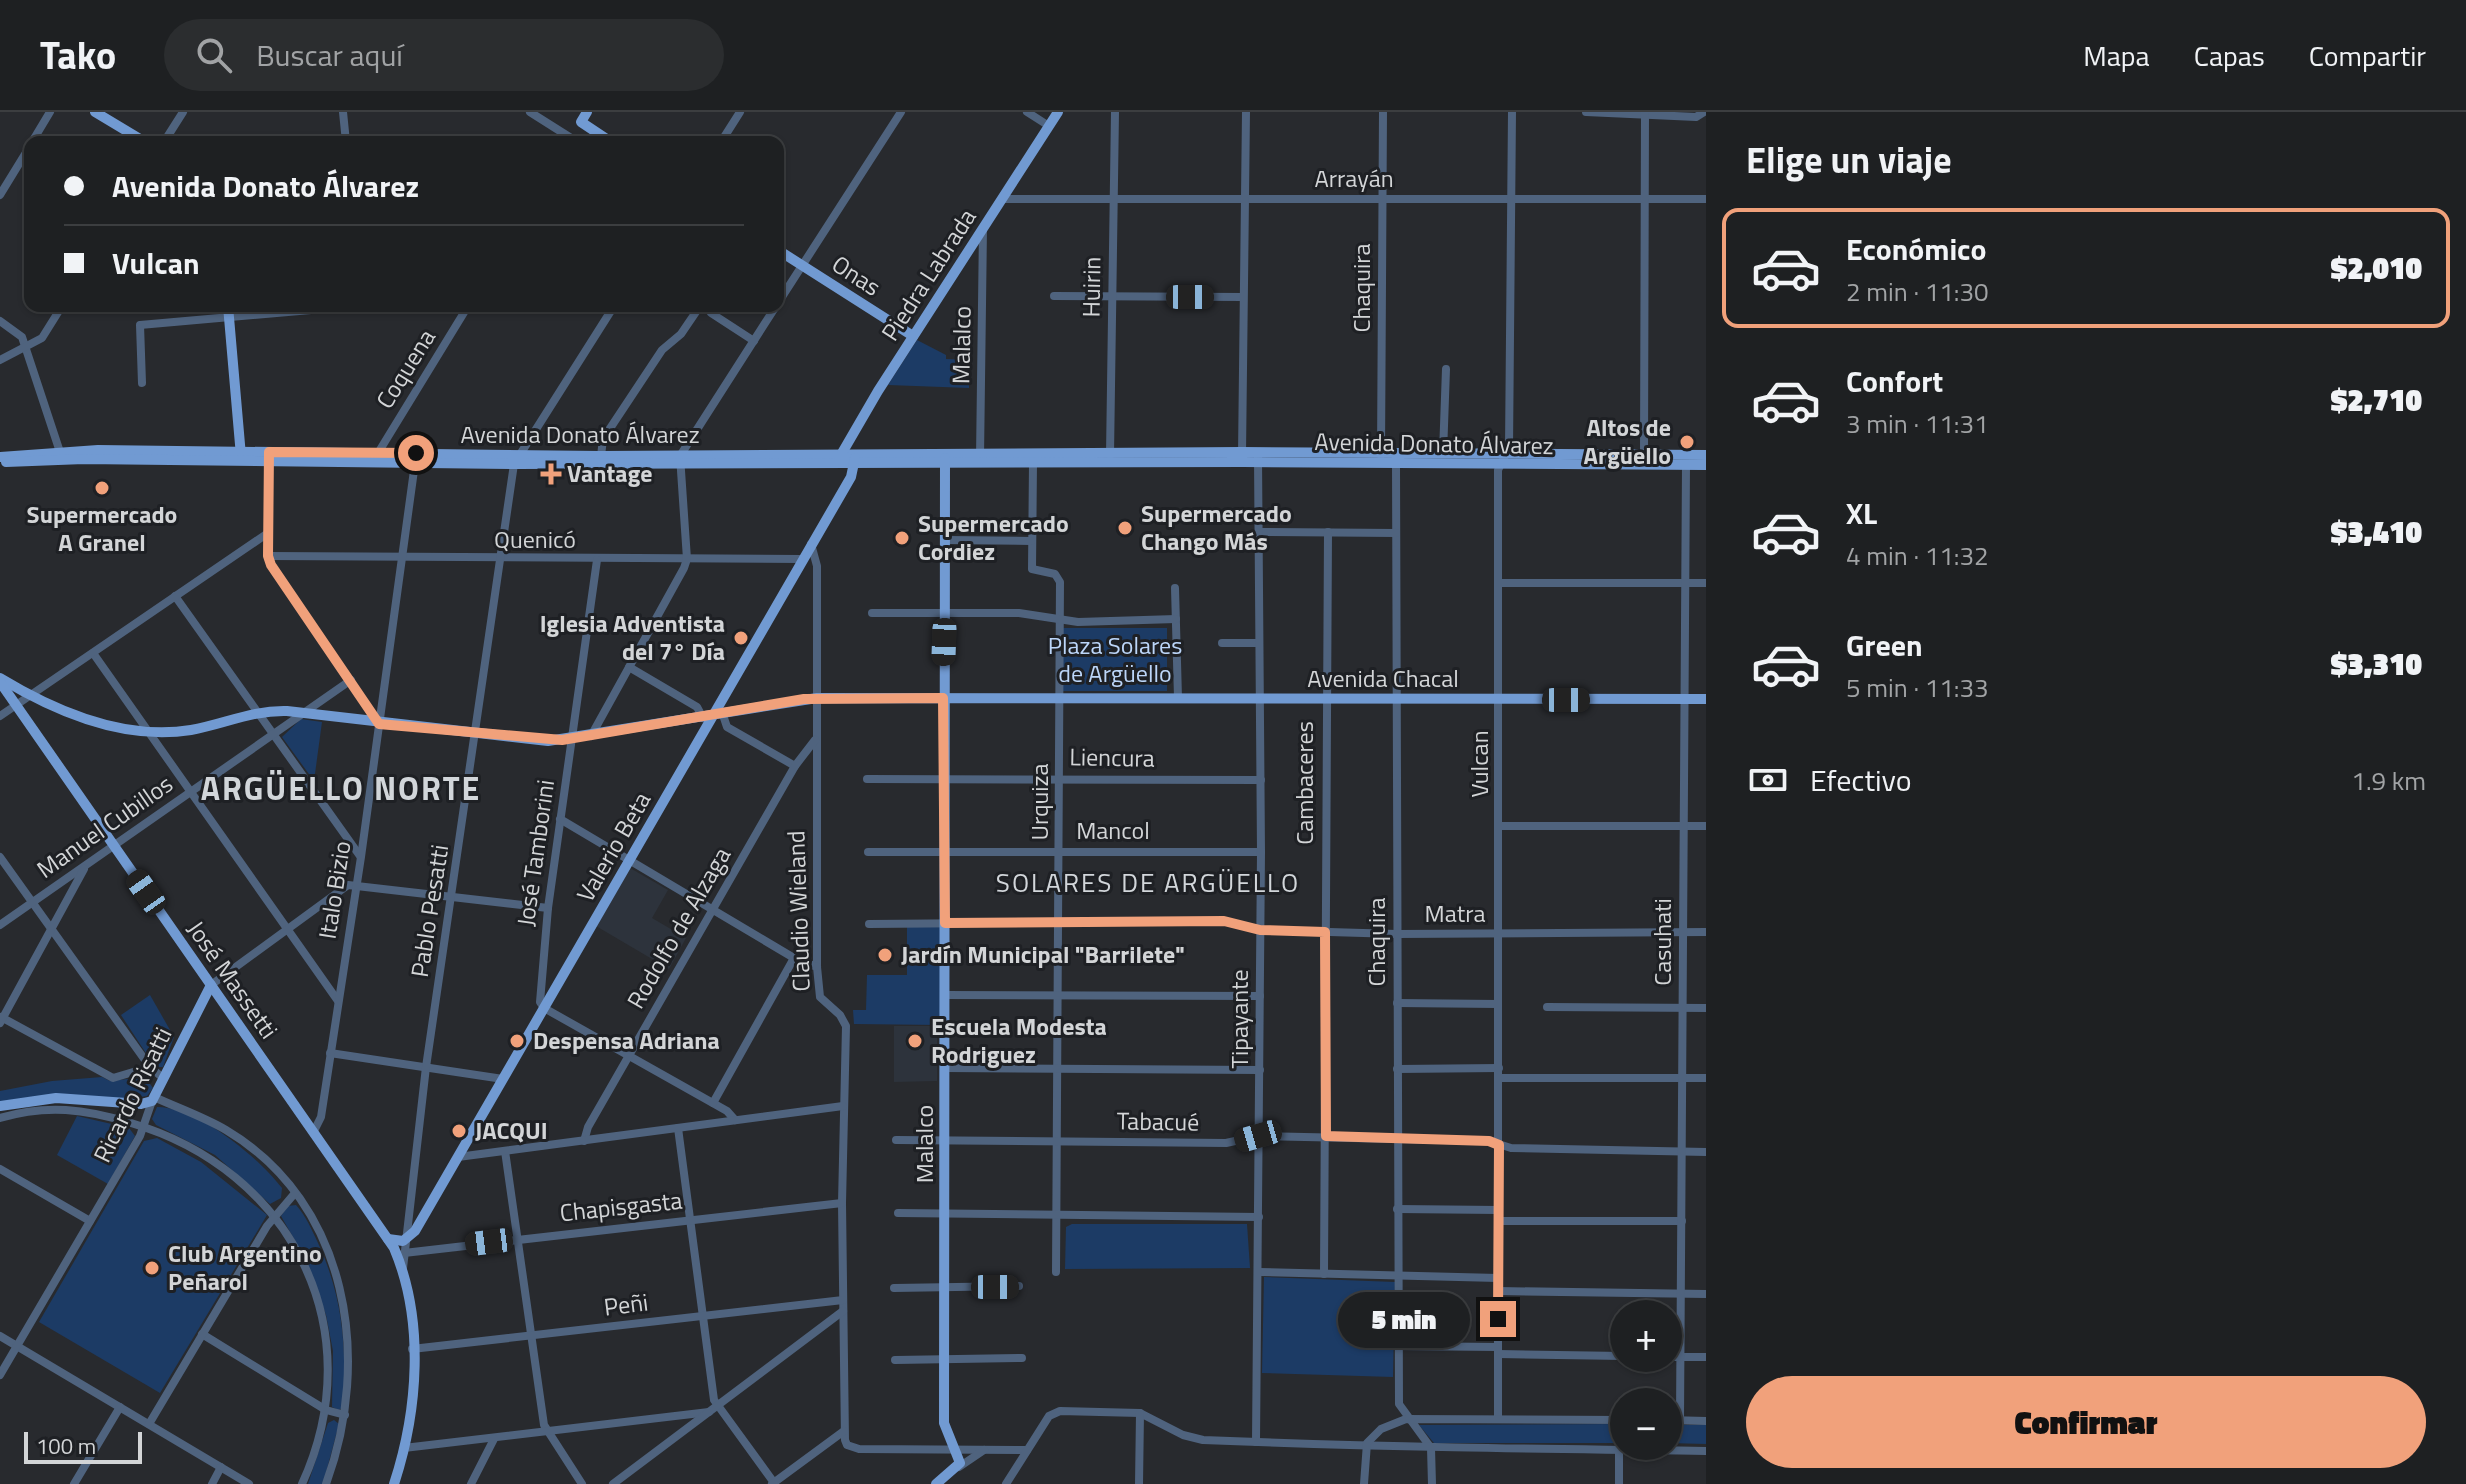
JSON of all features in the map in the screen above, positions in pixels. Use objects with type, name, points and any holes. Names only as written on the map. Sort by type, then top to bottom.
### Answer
[{"type":"main road","points":[[95,112],[135,136]]},
{"type":"main road","name":"Piedra Labrada","points":[[849,458],[913,336],[1058,112]]},
{"type":"main road","points":[[584,117],[605,136]]},
{"type":"main road","name":"Onas","points":[[784,254],[913,336]]},
{"type":"main road","points":[[228,312],[241,457]]},
{"type":"main road","name":"Avenida Donato Álvarez","points":[[0,460],[60,452],[241,457]]},
{"type":"main road","name":"Avenida Donato Álvarez","points":[[0,460],[378,453],[516,460],[1706,455]]},
{"type":"main road","name":"Avenida Donato Álvarez","points":[[269,457],[415,463],[601,456],[680,460]]},
{"type":"main road","name":"Valerio Beta","points":[[405,1240],[415,1231],[851,477],[849,458]]},
{"type":"main road","name":"Malalco","points":[[945,458],[947,540],[943,698],[947,1358],[944,1423],[953,1449],[960,1458],[955,1470]]},
{"type":"main road","name":"Avenida Donato Álvarez","points":[[981,458],[1033,463],[1110,458]]},
{"type":"main road","name":"Avenida Donato Álvarez","points":[[1381,458],[1396,464],[1706,465]]},
{"type":"main road","name":"Avenida Chacal","points":[[0,680],[93,721],[148,729],[191,730],[258,712],[303,712],[379,724],[548,741],[817,698],[1706,699]]},
{"type":"main road","name":"José Massetti","points":[[0,680],[388,1239]]},
{"type":"main road","name":"Ricardo Risatti","points":[[153,1099],[211,985]]},
{"type":"main road","points":[[0,1106],[56,1098],[141,1104],[153,1099]]},
{"type":"main road","points":[[388,1239],[405,1240]]},
{"type":"main road","name":"Pablo Pesatti","points":[[388,1239],[403,1278],[412,1349],[413,1402],[394,1484]]},
{"type":"main road","points":[[936,1484],[955,1470]]},
{"type":"street","points":[[36,136],[50,112]]},
{"type":"street","points":[[168,136],[183,112]]},
{"type":"street","points":[[343,112],[345,136]]},
{"type":"street","points":[[530,112],[564,136]]},
{"type":"street","points":[[725,136],[740,112]]},
{"type":"street","points":[[784,293],[901,112]]},
{"type":"street","points":[[1027,112],[1049,126]]},
{"type":"street","name":"Huirin","points":[[1110,458],[1115,112]]},
{"type":"street","points":[[1242,457],[1246,112]]},
{"type":"street","name":"Chaquira","points":[[1381,458],[1383,112]]},
{"type":"street","points":[[1499,465],[1507,454],[1512,112]]},
{"type":"street","points":[[1586,112],[1696,117],[1704,112]]},
{"type":"street","points":[[1644,455],[1645,114]]},
{"type":"street","points":[[572,136],[584,117]]},
{"type":"street","points":[[0,195],[24,156]]},
{"type":"street","name":"Arrayán","points":[[1002,199],[1706,199]]},
{"type":"street","name":"Malalco","points":[[981,458],[983,228]]},
{"type":"street","points":[[1054,296],[1243,297]]},
{"type":"street","points":[[0,360],[42,338],[58,312]]},
{"type":"street","points":[[142,383],[140,325],[222,312]]},
{"type":"street","name":"Coquena","points":[[378,453],[464,312]]},
{"type":"street","points":[[516,460],[610,312]]},
{"type":"street","points":[[601,456],[603,439],[662,350],[681,334],[696,312]]},
{"type":"street","points":[[591,736],[687,559],[680,460],[772,312]]},
{"type":"street","points":[[711,313],[754,341]]},
{"type":"street","points":[[0,321],[20,334],[60,452]]},
{"type":"street","points":[[1443,454],[1446,369]]},
{"type":"street","points":[[269,457],[268,556],[379,724]]},
{"type":"street","name":"Tipayante","points":[[1256,1442],[1261,852],[1258,457]]},
{"type":"street","name":"Pablo Pesatti","points":[[403,1278],[426,1067],[454,896],[516,460]]},
{"type":"street","name":"Italo Bizio","points":[[314,1131],[321,1117],[361,857],[415,463]]},
{"type":"street","points":[[947,540],[1031,541],[1033,463]]},
{"type":"street","name":"Chaquira","points":[[1396,464],[1397,1346],[1399,1404],[1406,1419]]},
{"type":"street","name":"Vulcan","points":[[1498,1418],[1499,465]]},
{"type":"street","name":"Casuhati","points":[[1681,1300],[1686,465]]},
{"type":"street","points":[[1259,532],[1396,533]]},
{"type":"street","name":"Cambaceres","points":[[1324,1274],[1328,532]]},
{"type":"street","points":[[0,716],[268,533]]},
{"type":"street","name":"Urquiza","points":[[1031,541],[1032,569],[1059,579],[1056,1272]]},
{"type":"street","name":"Claudio Wieland","points":[[811,544],[817,566],[817,967],[820,997],[840,1015],[846,1026],[842,1203],[844,1431]]},
{"type":"street","name":"Quenicó","points":[[268,556],[502,560],[802,559]]},
{"type":"street","name":"José Tamborini","points":[[544,1008],[540,996],[548,908],[597,560]]},
{"type":"street","points":[[1500,583],[1706,583]]},
{"type":"street","points":[[1175,588],[1178,698]]},
{"type":"street","points":[[175,596],[361,857]]},
{"type":"street","points":[[872,613],[1019,613],[1059,621],[1176,619]]},
{"type":"street","points":[[1222,643],[1259,643]]},
{"type":"street","points":[[93,653],[338,1001]]},
{"type":"street","points":[[629,667],[795,766]]},
{"type":"street","name":"Manuel Cubillos","points":[[0,925],[351,680]]},
{"type":"street","name":"Rodolfo de Alzaga","points":[[584,1141],[629,1056],[795,766],[815,739]]},
{"type":"street","name":"Liencura","points":[[867,779],[1060,777],[1261,780]]},
{"type":"street","points":[[560,819],[794,958],[817,967]]},
{"type":"street","points":[[1500,826],[1706,826]]},
{"type":"street","name":"Mancol","points":[[868,852],[1261,852]]},
{"type":"street","points":[[0,857],[150,1067],[163,1078]]},
{"type":"street","points":[[86,865],[1,1019],[113,1078],[150,1067]]},
{"type":"street","points":[[356,883],[548,908]]},
{"type":"street","name":"Ricardo Risatti","points":[[211,985],[348,885],[356,883]]},
{"type":"street","name":"Matra","points":[[869,924],[1224,921],[1260,930],[1397,934],[1706,932]]},
{"type":"street","points":[[713,1103],[794,958]]},
{"type":"street","points":[[945,995],[1260,996]]},
{"type":"street","points":[[1397,1003],[1498,1004]]},
{"type":"street","points":[[1547,1007],[1706,1008]]},
{"type":"street","points":[[544,1008],[713,1103],[735,1120]]},
{"type":"street","points":[[330,1053],[503,1079]]},
{"type":"street","points":[[945,1068],[1260,1070]]},
{"type":"street","points":[[1397,1069],[1706,1078]]},
{"type":"street","points":[[153,1099],[225,1129],[263,1158],[295,1193],[332,1259],[344,1303],[349,1354],[345,1415],[326,1484]]},
{"type":"street","name":"Ricardo Risatti","points":[[0,1375],[143,1126],[153,1099]]},
{"type":"street","points":[[458,1157],[843,1106]]},
{"type":"street","points":[[0,1118],[38,1109],[68,1108],[143,1126],[186,1142],[217,1161],[248,1186],[274,1215],[307,1272],[320,1309],[329,1353],[326,1410],[318,1445],[302,1484]]},
{"type":"street","points":[[678,1128],[717,1406],[774,1484],[844,1431],[847,1445],[859,1449],[1027,1450]]},
{"type":"street","name":"Tabacué","points":[[896,1140],[1226,1143],[1258,1136],[1326,1136],[1489,1141],[1511,1148],[1706,1152]]},
{"type":"street","points":[[505,1151],[546,1431],[582,1484]]},
{"type":"street","points":[[0,1169],[90,1221]]},
{"type":"street","points":[[149,1424],[274,1215],[295,1193]]},
{"type":"street","name":"Chapisgasta","points":[[404,1253],[842,1203]]},
{"type":"street","points":[[1397,1209],[1499,1210]]},
{"type":"street","points":[[898,1213],[1259,1217]]},
{"type":"street","points":[[1499,1221],[1682,1221]]},
{"type":"street","points":[[1259,1272],[1498,1278]]},
{"type":"street","points":[[894,1288],[1019,1286]]},
{"type":"street","points":[[1498,1291],[1706,1294]]},
{"type":"street","name":"Peñi","points":[[412,1349],[843,1300]]},
{"type":"street","points":[[613,1484],[843,1311]]},
{"type":"street","points":[[202,1334],[326,1410],[345,1415]]},
{"type":"street","points":[[0,1336],[249,1484]]},
{"type":"street","points":[[1397,1346],[1610,1355]]},
{"type":"street","points":[[1682,1357],[1706,1357]]},
{"type":"street","points":[[895,1360],[1022,1358]]},
{"type":"street","points":[[74,1484],[120,1407]]},
{"type":"street","points":[[404,1448],[709,1412]]},
{"type":"street","points":[[1006,1484],[1054,1413],[1140,1413],[1193,1440],[1610,1450]]},
{"type":"street","points":[[1139,1484],[1140,1413]]},
{"type":"street","points":[[1406,1419],[1431,1448],[1432,1484]]},
{"type":"street","points":[[1364,1484],[1367,1443],[1381,1429],[1406,1419],[1610,1420]]},
{"type":"street","points":[[1682,1420],[1706,1421]]},
{"type":"street","points":[[471,1484],[494,1439]]},
{"type":"street","points":[[955,1470],[985,1449]]},
{"type":"street","points":[[1682,1451],[1706,1451]]},
{"type":"street","points":[[1619,1460],[1619,1484]]},
{"type":"street","points":[[212,1484],[221,1467]]},
{"type":"shaded area","points":[[630,868],[668,890],[652,918],[686,938],[669,969],[596,926]]},
{"type":"shaded area","name":"Escuela Modesta Rodriguez","points":[[894,1026],[937,1026],[937,1081],[894,1082]]},
{"type":"green space","points":[[917,340],[946,355],[946,359],[969,360],[969,388],[888,385]]},
{"type":"green space","name":"Plaza Solares de Argüello","points":[[1063,628],[1167,628],[1167,691],[1063,691]]},
{"type":"green space","points":[[301,719],[322,722],[314,781],[282,737]]},
{"type":"green space","points":[[907,926],[940,927],[940,1025],[854,1024],[853,1010],[866,1010],[867,975],[907,975]]},
{"type":"green space","points":[[150,995],[174,1037],[163,1067],[155,1067],[121,1015]]},
{"type":"green space","points":[[102,1077],[110,1081],[145,1077],[153,1088],[147,1096],[134,1098],[0,1102],[0,1091],[52,1081]]},
{"type":"green space","points":[[157,1107],[190,1115],[226,1136],[258,1162],[282,1188],[281,1198],[270,1204],[215,1155],[156,1125],[152,1119]]},
{"type":"green space","points":[[77,1116],[129,1128],[135,1136],[108,1184],[57,1155]]},
{"type":"green space","name":"Club Argentino Peñarol","points":[[157,1138],[201,1162],[267,1215],[160,1393],[39,1322],[144,1141]]},
{"type":"green space","points":[[296,1205],[318,1243],[338,1303],[344,1364],[343,1407],[339,1410],[332,1407],[333,1351],[326,1315],[306,1260],[281,1216],[288,1206]]},
{"type":"green space","points":[[1072,1224],[1247,1224],[1250,1268],[1065,1269],[1066,1227]]},
{"type":"green space","points":[[1264,1277],[1395,1282],[1393,1377],[1262,1373]]},
{"type":"green space","points":[[334,1420],[339,1424],[323,1484],[308,1484],[328,1423]]},
{"type":"green space","points":[[1610,1424],[1610,1443],[1434,1443],[1419,1425]]},
{"type":"green space","points":[[1682,1425],[1706,1425],[1706,1444],[1682,1443]]},
{"type":"place","name":"Altos de Argüello","points":[[1687,442]]},
{"type":"place","name":"Vantage","points":[[551,474]]},
{"type":"place","name":"Supermercado A Granel","points":[[102,488]]},
{"type":"place","name":"Supermercado Chango Más","points":[[1125,528]]},
{"type":"place","name":"Supermercado Cordiez","points":[[902,538]]},
{"type":"place","name":"Iglesia Adventista del 7° Día","points":[[741,638]]},
{"type":"place","name":"Jardín Municipal \"Barrilete\"","points":[[885,955]]},
{"type":"place","name":"Despensa Adriana","points":[[517,1041]]},
{"type":"place","name":"Escuela Modesta Rodriguez","points":[[915,1041]]},
{"type":"place","name":"JACQUI","points":[[459,1131]]},
{"type":"place","name":"Club Argentino Peñarol","points":[[152,1268]]},
{"type":"district","name":"ARGÜELLO NORTE","points":[[341,789]]},
{"type":"district","name":"SOLARES DE ARGÜELLO","points":[[1148,883]]},
{"type":"route","points":[[416,453],[269,452],[268,556],[271,565],[379,724],[548,741],[723,715],[804,699],[943,698],[945,923],[1187,924],[1224,921],[1260,930],[1325,932],[1326,1136],[1489,1141],[1499,1145],[1498,1319]]}]
